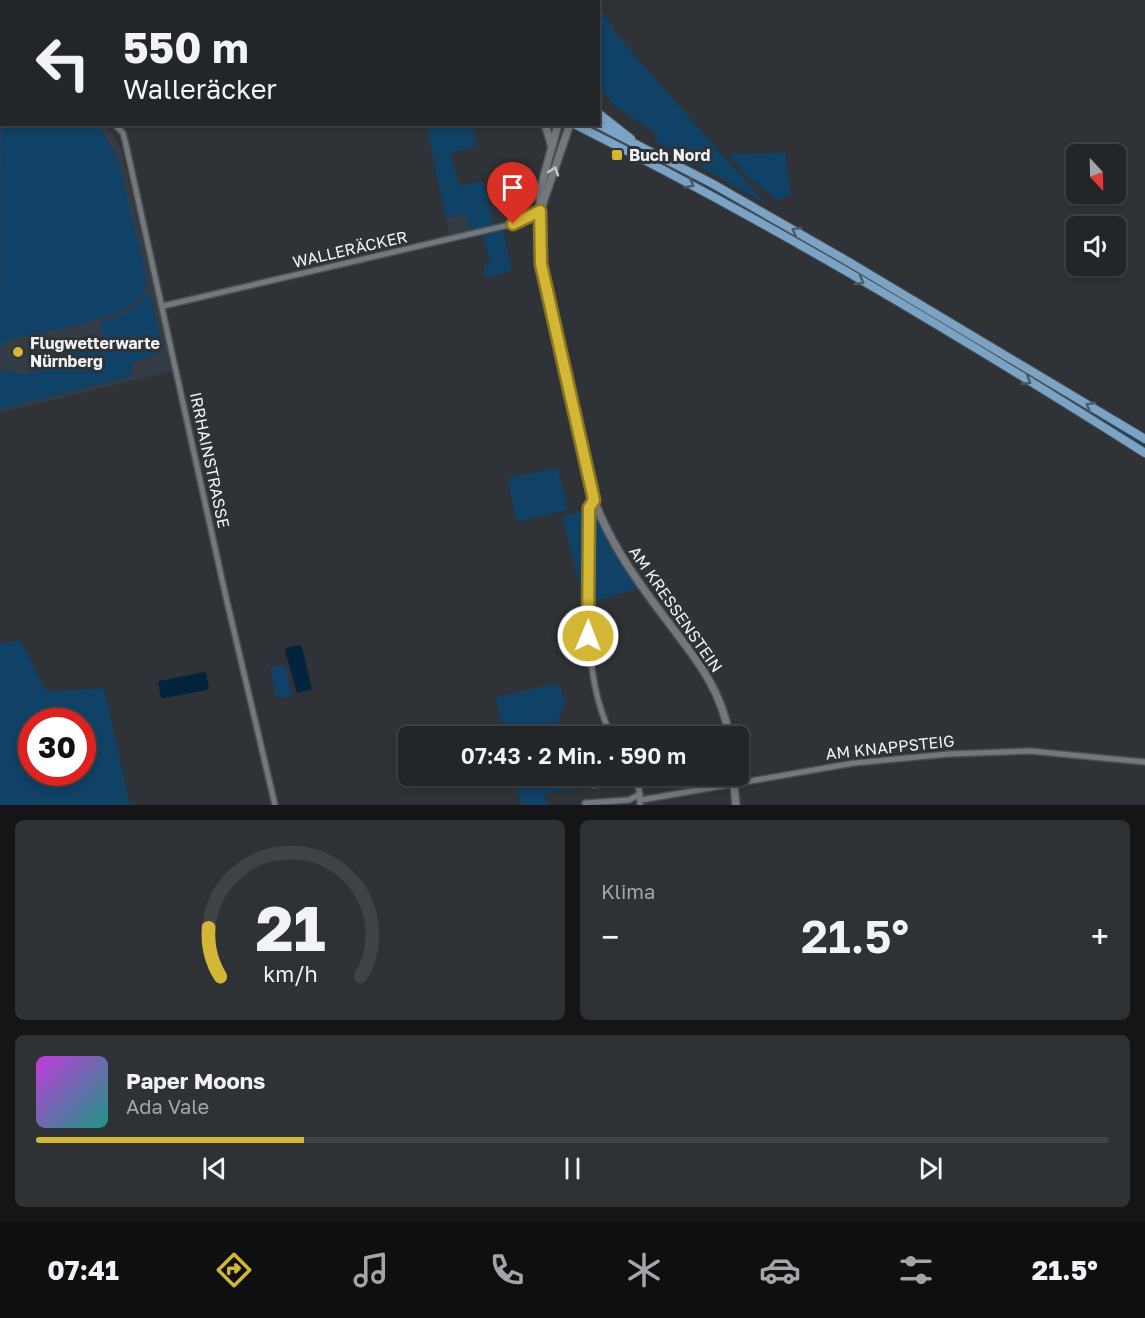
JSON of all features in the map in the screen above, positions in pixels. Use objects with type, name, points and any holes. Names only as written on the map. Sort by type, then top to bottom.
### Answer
[{"type":"main road","points":[[600,115],[639,146]]},
{"type":"main road","points":[[576,126],[706,192],[847,273],[1145,453]]},
{"type":"main road","points":[[600,126],[707,181],[849,262],[1142,438]]},
{"type":"street","name":"IRRHAINSTRASSE","points":[[116,126],[123,133],[225,593],[275,805]]},
{"type":"street","points":[[546,126],[551,147]]},
{"type":"street","points":[[540,211],[541,186],[557,126]]},
{"type":"street","points":[[540,211],[571,126]]},
{"type":"street","name":"WALLERÄCKER","points":[[163,306],[513,224],[540,211]]},
{"type":"street","name":"AM KRESSENSTEIN","points":[[540,211],[541,264],[594,500],[625,563],[709,679],[723,711],[727,726]]},
{"type":"street","points":[[594,500],[589,508],[588,636],[599,702],[608,726]]},
{"type":"street","name":"AM KNAPPSTEIG","points":[[749,781],[854,763],[988,751],[1030,751],[1145,762]]},
{"type":"street","name":"AM KNAPPSTEIG","points":[[585,803],[640,800],[722,786]]},
{"type":"street","points":[[734,786],[736,805]]},
{"type":"shaded area","points":[[600,6],[616,34],[766,204],[654,140],[657,134],[615,106],[600,87]]},
{"type":"shaded area","points":[[0,126],[105,126],[112,133],[122,152],[173,371],[0,413]]},
{"type":"shaded area","points":[[1,126],[98,126],[118,159],[146,275],[145,290],[130,306],[115,313],[80,324],[12,339],[6,341],[0,349]]},
{"type":"shaded area","points":[[426,126],[472,126],[477,146],[450,153],[459,186],[483,181],[494,226],[471,231],[465,214],[446,218]]},
{"type":"shaded area","points":[[585,126],[692,176],[891,289],[1145,443],[1142,447],[709,190]]},
{"type":"shaded area","points":[[785,152],[791,194],[780,199],[781,203],[748,177],[729,155]]},
{"type":"shaded area","points":[[465,214],[471,231],[450,237],[446,218]]},
{"type":"shaded area","points":[[503,230],[512,271],[486,278],[483,265],[490,264],[483,234]]},
{"type":"shaded area","points":[[149,290],[163,347],[156,355],[132,362],[132,376],[0,409],[0,369],[29,374],[63,354],[103,340],[100,322],[135,307]]},
{"type":"shaded area","points":[[558,468],[568,510],[517,522],[507,478]]},
{"type":"shaded area","points":[[593,509],[621,563],[638,588],[590,603]]},
{"type":"shaded area","points":[[586,511],[584,601],[562,516]]},
{"type":"shaded area","points":[[20,640],[47,692],[104,688],[130,805],[0,805],[0,644]]},
{"type":"shaded area","points":[[299,645],[302,647],[312,689],[297,693],[285,651],[286,648]]},
{"type":"shaded area","points":[[285,665],[292,696],[277,698],[269,668]]},
{"type":"shaded area","points":[[204,672],[209,687],[207,690],[161,697],[158,683],[160,681]]},
{"type":"shaded area","points":[[560,683],[563,698],[566,700],[557,722],[558,726],[502,726],[496,697]]},
{"type":"shaded area","points":[[516,786],[593,786],[544,793],[547,805],[521,805]]},
{"type":"place","name":"Buch Nord","points":[[617,155]]},
{"type":"place","name":"Flugwetterwarte Nürnberg","points":[[18,352]]},
{"type":"route","points":[[513,224],[540,211],[541,264],[587,478],[594,500],[589,508],[588,636]]}]
